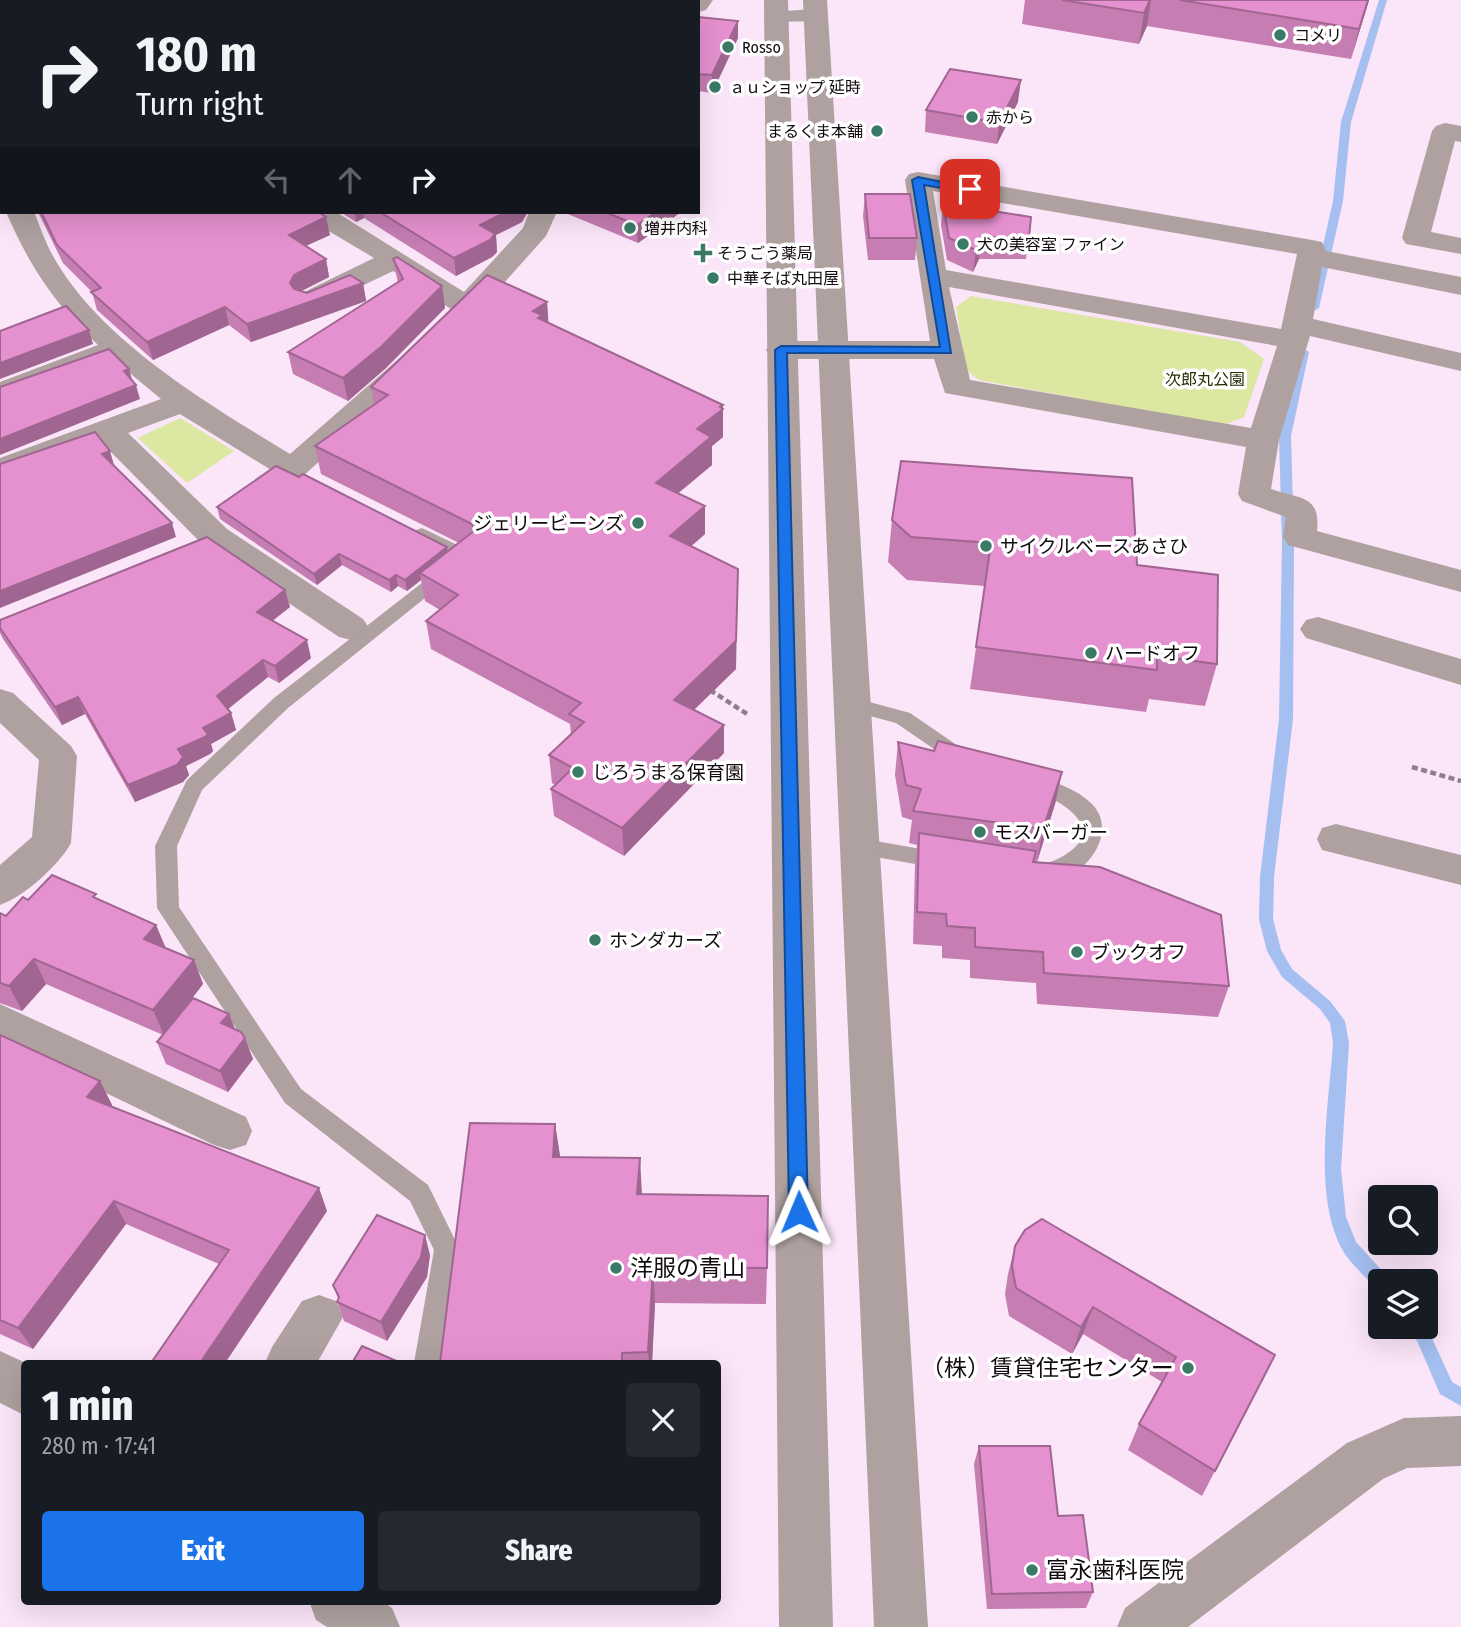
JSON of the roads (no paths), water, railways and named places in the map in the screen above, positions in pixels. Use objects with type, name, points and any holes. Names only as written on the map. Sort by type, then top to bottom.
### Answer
[{"type":"street","points":[[806,1627],[776,8],[816,8],[901,1627]]},
{"type":"street","points":[[1461,134],[1445,131],[1416,238],[1461,246]]},
{"type":"street","points":[[1263,440],[956,387],[947,350],[918,180],[1312,248],[1321,259],[1461,286]]},
{"type":"street","points":[[21,214],[40,258],[78,310],[118,348],[183,402],[304,475],[448,327],[536,230],[541,214]]},
{"type":"street","points":[[320,214],[395,259],[448,327]]},
{"type":"street","points":[[310,300],[395,259]]},
{"type":"street","points":[[1321,259],[1303,330],[1263,440],[1254,494],[1303,512],[1300,537],[1461,581]]},
{"type":"street","points":[[934,276],[1303,330],[1461,362]]},
{"type":"street","points":[[0,393],[118,348]]},
{"type":"street","points":[[781,350],[947,350]]},
{"type":"street","points":[[0,469],[183,402]]},
{"type":"street","points":[[107,430],[202,542],[351,628]]},
{"type":"street","points":[[1318,629],[1461,672]]},
{"type":"street","points":[[0,702],[58,756],[51,843],[0,889]]},
{"type":"street","points":[[1336,839],[1461,870]]},
{"type":"street","points":[[0,1022],[230,1131]]},
{"type":"street","points":[[291,1360],[319,1317]]},
{"type":"street","points":[[0,1374],[21,1389]]},
{"type":"street","points":[[1144,1627],[1365,1461],[1404,1443],[1461,1441]]},
{"type":"street","points":[[341,1605],[373,1627]]},
{"type":"lane","points":[[397,522],[467,557],[281,703],[194,785],[166,846],[168,908],[293,1096],[419,1193],[447,1250],[428,1360]]},
{"type":"lane","points":[[851,704],[903,719],[979,770]]},
{"type":"lane","points":[[1014,779],[1074,798],[1090,816],[1093,832],[1085,851],[1066,867],[1051,873],[1025,873]]},
{"type":"lane","points":[[859,846],[969,865]]},
{"type":"lane","points":[[380,1627],[384,1605]]},
{"type":"waterway","points":[[1314,308],[1338,201],[1346,122],[1383,0]]},
{"type":"waterway","points":[[1304,352],[1285,436],[1288,542],[1286,719],[1267,877],[1266,919],[1274,951],[1287,973],[1325,1005],[1337,1021],[1341,1043],[1333,1169],[1338,1217],[1350,1247],[1369,1269]]},
{"type":"waterway","points":[[1425,1339],[1446,1388],[1461,1397]]},
{"type":"place","name":"コメリ","points":[[1280,35]]},
{"type":"place","name":"Rosso","points":[[728,47]]},
{"type":"place","name":"ａｕショップ 延時","points":[[715,87]]},
{"type":"place","name":"赤から","points":[[972,117]]},
{"type":"place","name":"まるくま本舗","points":[[877,131]]},
{"type":"place","name":"増井内科","points":[[630,228]]},
{"type":"place","name":"犬の美容室 ファイン","points":[[963,244]]},
{"type":"place","name":"そうごう薬局","points":[[703,253]]},
{"type":"place","name":"中華そば丸田屋","points":[[713,278]]},
{"type":"place","name":"ジェリービーンズ","points":[[638,523]]},
{"type":"place","name":"サイクルベースあさひ","points":[[986,546]]},
{"type":"place","name":"ハードオフ","points":[[1091,653]]},
{"type":"place","name":"じろうまる保育園","points":[[578,772]]},
{"type":"place","name":"モスバーガー","points":[[980,832]]},
{"type":"place","name":"ホンダカーズ","points":[[595,940]]},
{"type":"place","name":"ブックオフ","points":[[1077,952]]},
{"type":"place","name":"洋服の青山","points":[[616,1268]]},
{"type":"place","name":"（株）賃貸住宅センター","points":[[1188,1368]]},
{"type":"place","name":"富永歯科医院","points":[[1032,1570]]},
{"type":"park label","name":"次郎丸公園","points":[[1205,379]]}]
